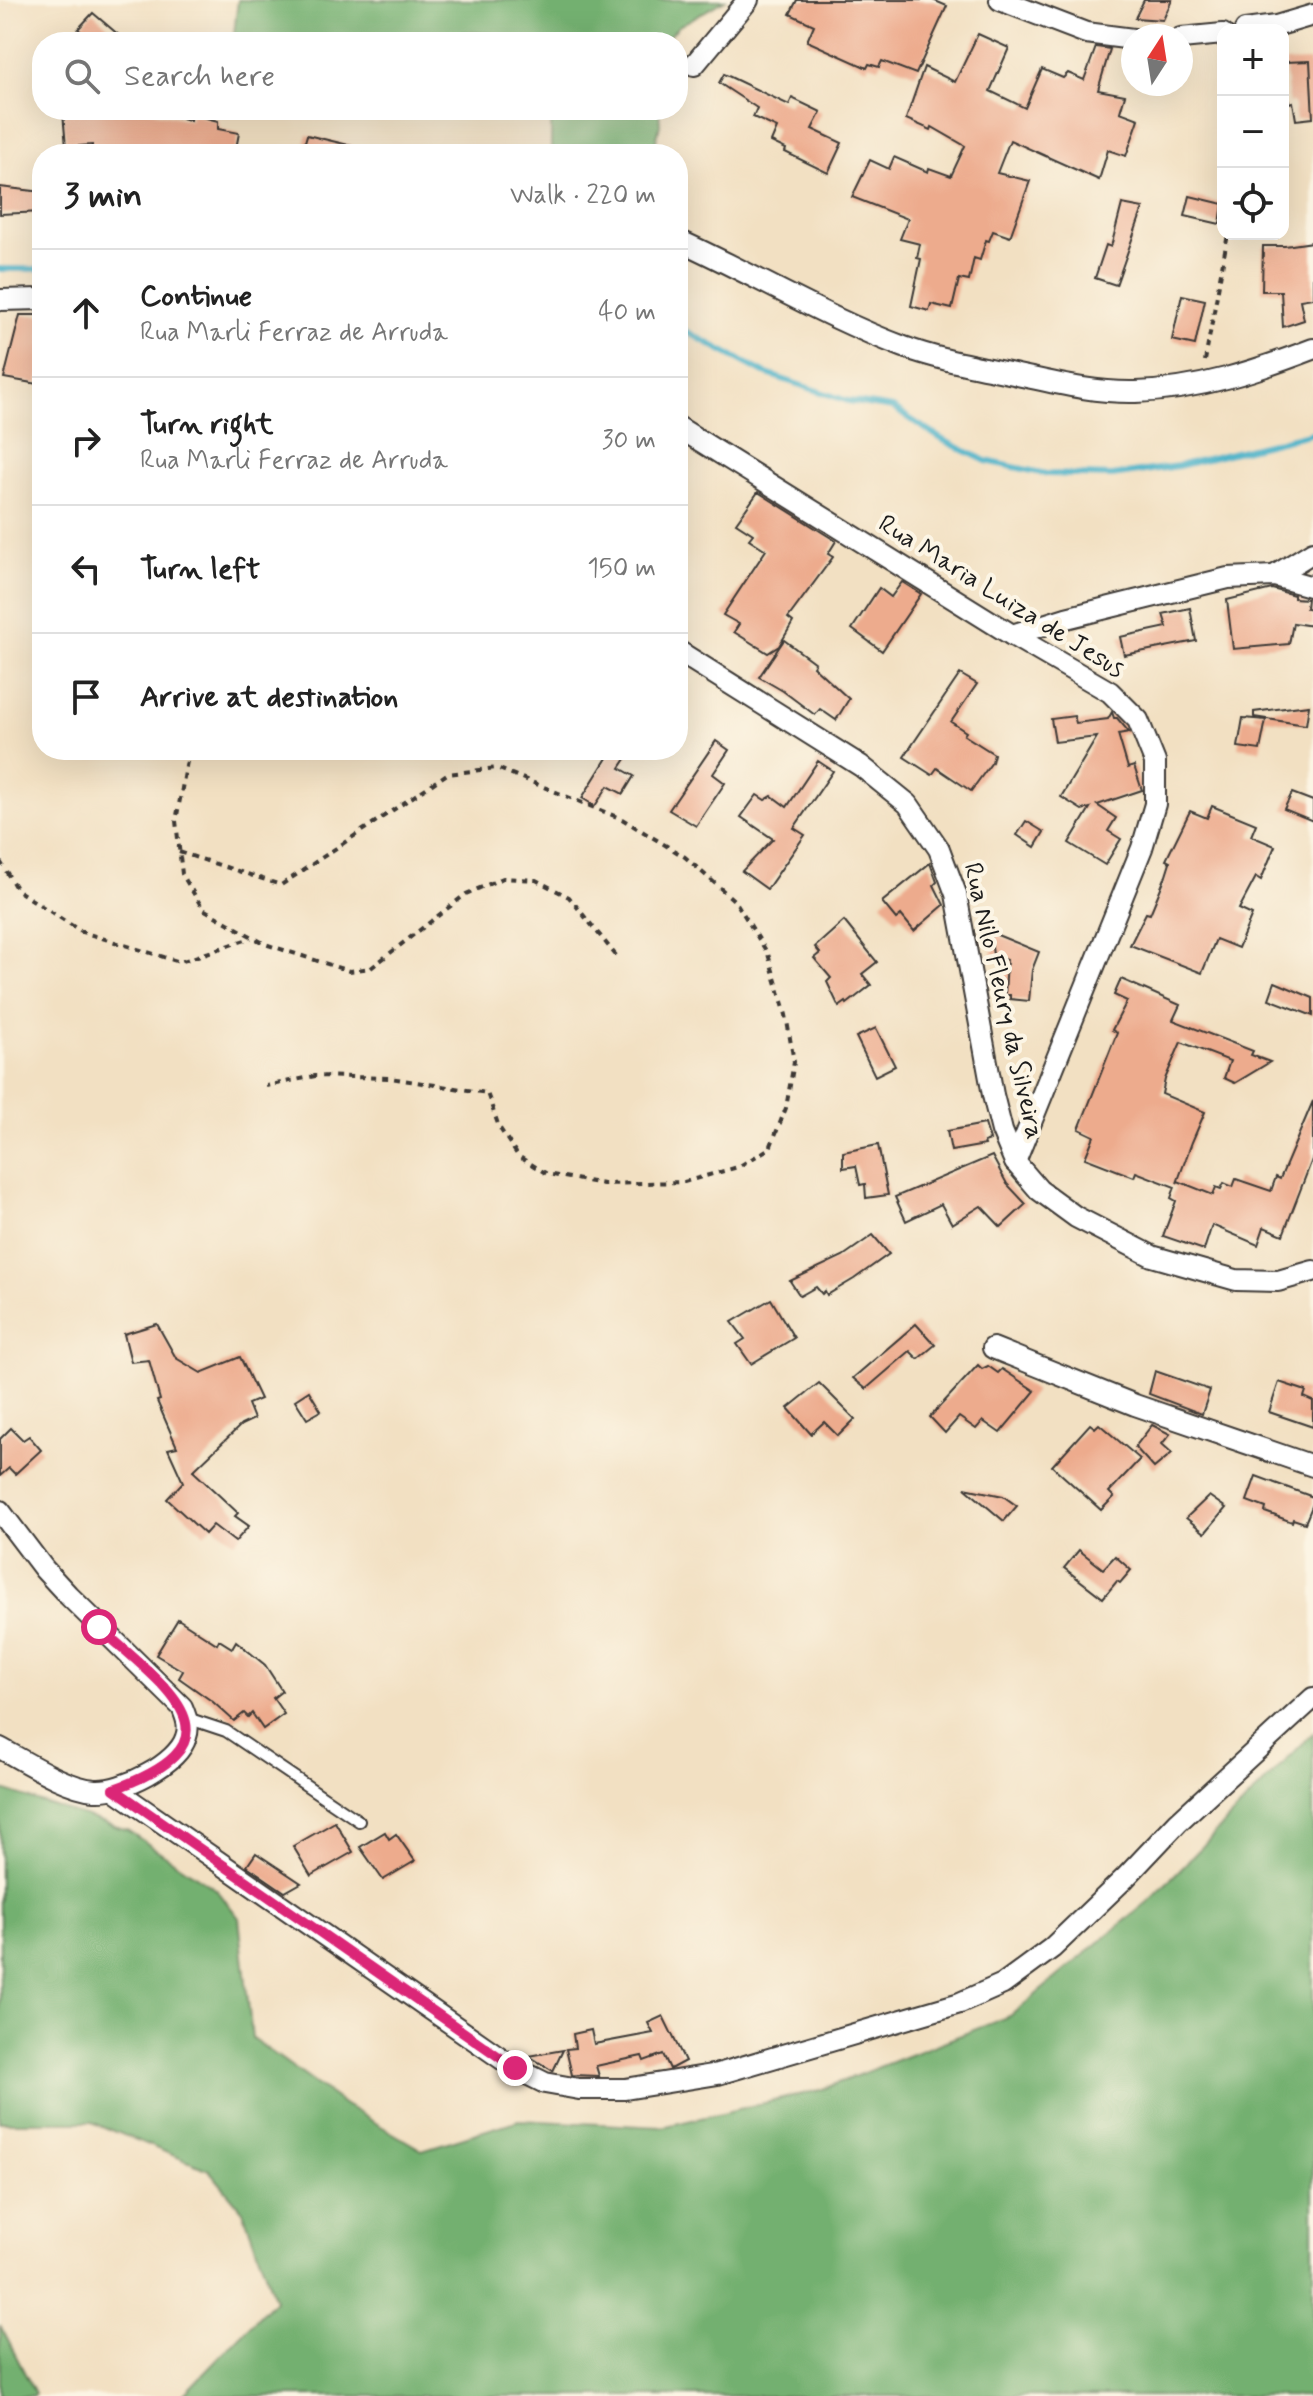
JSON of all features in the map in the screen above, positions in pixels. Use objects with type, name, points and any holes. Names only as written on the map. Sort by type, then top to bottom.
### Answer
[{"type":"street","points":[[694,65],[748,0]]},
{"type":"street","points":[[1012,2],[1086,33],[1121,37]]},
{"type":"street","points":[[1283,24],[1313,15]]},
{"type":"street","points":[[1193,37],[1217,35]]},
{"type":"street","points":[[688,245],[845,322],[902,346],[934,356],[1099,390],[1135,392],[1202,384],[1266,367],[1313,349]]},
{"type":"street","points":[[0,300],[32,299]]},
{"type":"street","name":"Rua Maria Luiza de Jesus","points":[[688,433],[1012,635],[1110,692],[1138,720],[1155,762],[1155,804],[1142,848],[1015,1162]]},
{"type":"street","points":[[1274,576],[1313,552]]},
{"type":"street","points":[[1012,635],[1066,618],[1228,578],[1274,576],[1313,587]]},
{"type":"street","name":"Rua Nilo Fleury da Silveira","points":[[688,657],[861,766],[908,804],[939,849],[956,894],[1002,1131],[1015,1162],[1039,1190],[1076,1217],[1152,1256],[1236,1280],[1278,1281],[1313,1271]]},
{"type":"street","points":[[993,1348],[1135,1405],[1313,1466]]},
{"type":"street","points":[[0,1511],[44,1569],[182,1707],[188,1727],[186,1740],[166,1762],[137,1780],[114,1789],[82,1787],[0,1748]]},
{"type":"street","points":[[114,1789],[515,2068],[545,2083],[579,2089],[625,2089],[718,2074],[960,2003],[1003,1984],[1052,1948],[1178,1822],[1313,1698]]},
{"type":"lane","points":[[187,1718],[226,1731],[359,1821]]},
{"type":"path","points":[[1202,384],[1227,240]]},
{"type":"path","points":[[187,760],[176,821],[182,874],[203,909],[252,937],[349,971],[371,968],[466,894],[503,878],[536,880],[569,897],[618,958]]},
{"type":"path","points":[[179,852],[281,885],[447,774],[497,768],[622,819],[685,857],[736,902],[768,954],[786,1015],[794,1062],[786,1108],[770,1148],[738,1167],[684,1182],[603,1184],[547,1174],[518,1156],[499,1127],[487,1093],[390,1078],[330,1076],[266,1086]]},
{"type":"path","points":[[0,861],[17,890],[82,932],[180,962],[252,937]]},
{"type":"green space","points":[[238,0],[725,0],[673,32],[234,32]]},
{"type":"green space","points":[[552,120],[660,120],[660,125],[655,144],[551,144]]},
{"type":"green space","points":[[1313,1733],[1313,2396],[182,2396],[275,2300],[243,2211],[209,2170],[92,2122],[0,2122],[0,1789],[127,1830],[217,1890],[239,1918],[252,2038],[345,2105],[422,2150],[519,2120],[662,2127],[820,2090],[1010,2016],[1149,1901]]},
{"type":"green space","points":[[0,2325],[35,2393],[33,2396],[0,2396]]},
{"type":"building","points":[[797,0],[933,0],[947,6],[916,74],[882,61],[879,67],[869,64],[867,68],[807,41],[814,25],[790,14]]},
{"type":"building","points":[[1144,0],[1172,0],[1163,20],[1135,18]]},
{"type":"building","points":[[93,13],[115,32],[81,32],[78,29]]},
{"type":"building","points":[[978,34],[1009,48],[990,91],[1025,108],[1042,69],[1063,78],[1068,73],[1084,80],[1096,47],[1110,49],[1098,90],[1125,96],[1120,112],[1139,119],[1126,156],[1108,150],[1099,180],[1010,140],[997,173],[1030,181],[1010,237],[993,231],[989,241],[986,240],[980,260],[974,258],[969,281],[959,279],[952,309],[931,304],[929,311],[911,306],[921,259],[917,258],[920,244],[900,239],[908,219],[852,197],[870,160],[889,169],[894,157],[928,172],[929,168],[951,176],[965,146],[932,127],[931,130],[906,119],[924,67],[955,82]]},
{"type":"building","points":[[1310,61],[1313,118],[1296,120],[1293,102],[1289,103],[1289,62]]},
{"type":"building","points":[[724,74],[789,105],[792,98],[821,112],[812,129],[842,143],[828,173],[771,142],[777,128],[753,117],[757,108],[719,83]]},
{"type":"building","points":[[64,120],[214,120],[218,121],[218,129],[239,133],[237,144],[66,144]]},
{"type":"building","points":[[307,135],[344,144],[304,144]]},
{"type":"building","points":[[0,187],[32,191],[32,212],[0,214]]},
{"type":"building","points":[[1190,196],[1217,203],[1217,223],[1185,216]]},
{"type":"building","points":[[1122,204],[1143,208],[1116,285],[1095,278],[1106,245],[1111,247]]},
{"type":"building","points":[[1313,242],[1313,298],[1300,300],[1304,320],[1283,327],[1281,291],[1262,291],[1263,246]]},
{"type":"building","points":[[1182,295],[1205,300],[1195,345],[1172,340]]},
{"type":"building","points":[[20,315],[32,315],[32,383],[4,378]]},
{"type":"building","points":[[758,492],[836,541],[828,554],[833,557],[788,618],[793,622],[779,646],[768,653],[734,632],[739,624],[723,615],[766,550],[749,539],[753,534],[736,523]]},
{"type":"building","points":[[902,582],[921,594],[882,651],[852,629],[879,588],[891,597]]},
{"type":"building","points":[[1272,589],[1294,595],[1294,598],[1307,599],[1306,608],[1313,609],[1313,626],[1293,623],[1289,644],[1233,649],[1227,600]]},
{"type":"building","points":[[1190,608],[1196,641],[1124,655],[1120,637],[1167,627],[1163,614]]},
{"type":"building","points":[[784,640],[815,663],[813,666],[849,699],[836,720],[820,709],[815,715],[759,677]]},
{"type":"building","points":[[960,674],[977,684],[951,722],[966,732],[964,735],[994,754],[992,762],[971,791],[937,768],[932,775],[904,757]]},
{"type":"building","points":[[1309,705],[1306,725],[1254,717],[1254,712]]},
{"type":"building","points":[[1112,712],[1129,732],[1118,734],[1128,768],[1134,766],[1142,790],[1097,805],[1116,818],[1108,831],[1121,839],[1105,865],[1069,843],[1090,808],[1082,810],[1061,797],[1097,737],[1055,742],[1051,719],[1074,716],[1076,723],[1108,719]]},
{"type":"building","points":[[1243,718],[1266,720],[1260,750],[1238,747]]},
{"type":"building","points":[[716,741],[729,750],[713,774],[725,783],[696,826],[669,810]]},
{"type":"building","points":[[606,760],[625,760],[620,768],[634,776],[623,794],[608,786],[595,806],[582,798]]},
{"type":"building","points":[[818,761],[833,771],[794,828],[805,835],[767,889],[742,871],[773,839],[741,817],[757,795],[765,800],[772,796],[787,807]]},
{"type":"building","points":[[1292,793],[1313,801],[1313,821],[1284,809]]},
{"type":"building","points":[[1212,806],[1256,824],[1251,836],[1275,846],[1261,880],[1256,877],[1239,909],[1252,915],[1238,948],[1216,939],[1202,973],[1130,945],[1146,913],[1150,914],[1170,862],[1166,860],[1190,811],[1207,818]]},
{"type":"building","points":[[1026,821],[1044,832],[1035,847],[1017,835]]},
{"type":"building","points":[[930,863],[937,882],[934,885],[944,905],[914,931],[901,915],[896,919],[882,902]]},
{"type":"building","points":[[844,921],[877,962],[862,974],[871,985],[839,1007],[827,982],[831,978],[814,958],[820,953],[815,947]]},
{"type":"building","points":[[990,932],[1039,952],[1032,970],[1029,1001],[1010,999],[1010,995],[1005,995],[1007,960],[993,955]]},
{"type":"building","points":[[1121,979],[1180,1005],[1173,1020],[1253,1051],[1251,1055],[1270,1062],[1235,1083],[1224,1078],[1230,1061],[1181,1042],[1162,1094],[1205,1112],[1177,1183],[1213,1195],[1216,1187],[1221,1189],[1224,1183],[1233,1187],[1236,1179],[1271,1191],[1276,1177],[1280,1179],[1313,1101],[1313,1157],[1283,1235],[1264,1227],[1258,1245],[1212,1225],[1204,1250],[1163,1236],[1176,1201],[1171,1198],[1175,1187],[1136,1172],[1134,1177],[1085,1158],[1094,1136],[1079,1129],[1117,1033],[1112,1030],[1127,1001],[1114,995]]},
{"type":"building","points":[[1275,982],[1313,998],[1313,1016],[1269,999]]},
{"type":"building","points":[[876,1028],[895,1066],[875,1076],[856,1037]]},
{"type":"building","points":[[985,1124],[990,1140],[984,1142],[985,1145],[951,1151],[947,1131]]},
{"type":"building","points":[[878,1145],[888,1195],[866,1198],[865,1184],[860,1185],[856,1166],[843,1168],[843,1152]]},
{"type":"building","points":[[992,1156],[1007,1184],[1026,1204],[1001,1227],[981,1206],[952,1224],[941,1204],[906,1221],[895,1197]]},
{"type":"building","points":[[873,1235],[889,1254],[827,1295],[816,1287],[800,1296],[790,1281],[843,1256]]},
{"type":"building","points":[[771,1299],[794,1338],[751,1364],[737,1344],[745,1339],[732,1322]]},
{"type":"building","points":[[157,1324],[176,1358],[201,1373],[240,1357],[260,1399],[248,1404],[254,1419],[241,1425],[193,1471],[238,1513],[235,1516],[249,1526],[235,1542],[213,1525],[205,1534],[167,1499],[183,1482],[168,1449],[177,1447],[157,1401],[160,1400],[149,1360],[131,1362],[124,1334]]},
{"type":"building","points":[[916,1324],[935,1345],[918,1359],[910,1351],[866,1389],[853,1378]]},
{"type":"building","points":[[978,1365],[982,1369],[988,1366],[998,1373],[1002,1369],[1035,1391],[1000,1433],[983,1421],[976,1429],[959,1417],[945,1433],[930,1417]]},
{"type":"building","points":[[1155,1371],[1210,1390],[1202,1414],[1149,1394]]},
{"type":"building","points":[[1279,1382],[1306,1391],[1304,1397],[1313,1401],[1313,1427],[1269,1412]]},
{"type":"building","points":[[819,1383],[855,1419],[838,1436],[824,1422],[811,1434],[788,1408]]},
{"type":"building","points":[[309,1391],[321,1411],[307,1419],[295,1400]]},
{"type":"building","points":[[1090,1424],[1095,1428],[1099,1424],[1140,1459],[1109,1492],[1114,1497],[1101,1510],[1052,1466]]},
{"type":"building","points":[[1152,1425],[1170,1434],[1162,1444],[1172,1453],[1154,1468],[1135,1447]]},
{"type":"building","points":[[11,1428],[23,1440],[29,1436],[41,1450],[15,1474],[9,1468],[0,1476],[0,1439]]},
{"type":"building","points":[[1256,1476],[1313,1497],[1305,1523],[1293,1519],[1292,1522],[1265,1512],[1266,1508],[1247,1501]]},
{"type":"building","points":[[965,1488],[1003,1496],[1017,1506],[1004,1521]]},
{"type":"building","points":[[1209,1496],[1226,1508],[1205,1533],[1186,1518]]},
{"type":"building","points":[[1079,1550],[1103,1569],[1115,1556],[1131,1570],[1103,1598],[1064,1568]]},
{"type":"building","points":[[178,1619],[217,1644],[219,1640],[232,1648],[236,1641],[265,1665],[282,1691],[273,1698],[284,1714],[263,1729],[252,1713],[248,1717],[244,1713],[234,1721],[179,1678],[183,1671],[156,1655]]},
{"type":"building","points":[[335,1822],[353,1852],[311,1876],[293,1846]]},
{"type":"building","points":[[385,1832],[389,1839],[396,1834],[415,1861],[383,1880],[360,1847]]},
{"type":"building","points":[[256,1853],[301,1883],[285,1892],[247,1866]]},
{"type":"building","points":[[663,2016],[685,2061],[670,2069],[663,2054],[644,2061],[642,2056],[596,2066],[599,2076],[572,2075],[566,2049],[575,2048],[573,2034],[591,2030],[594,2044],[653,2033],[648,2023]]},
{"type":"building","points":[[563,2050],[553,2071],[529,2056]]},
{"type":"waterway","points":[[0,269],[32,269]]},
{"type":"waterway","points":[[688,332],[764,373],[848,401],[893,408],[943,440],[986,461],[1046,474],[1112,476],[1178,466],[1313,433]]},
{"type":"route","points":[[99,1627],[167,1690],[182,1707],[188,1727],[186,1740],[166,1762],[137,1780],[114,1789],[515,2068]]}]
